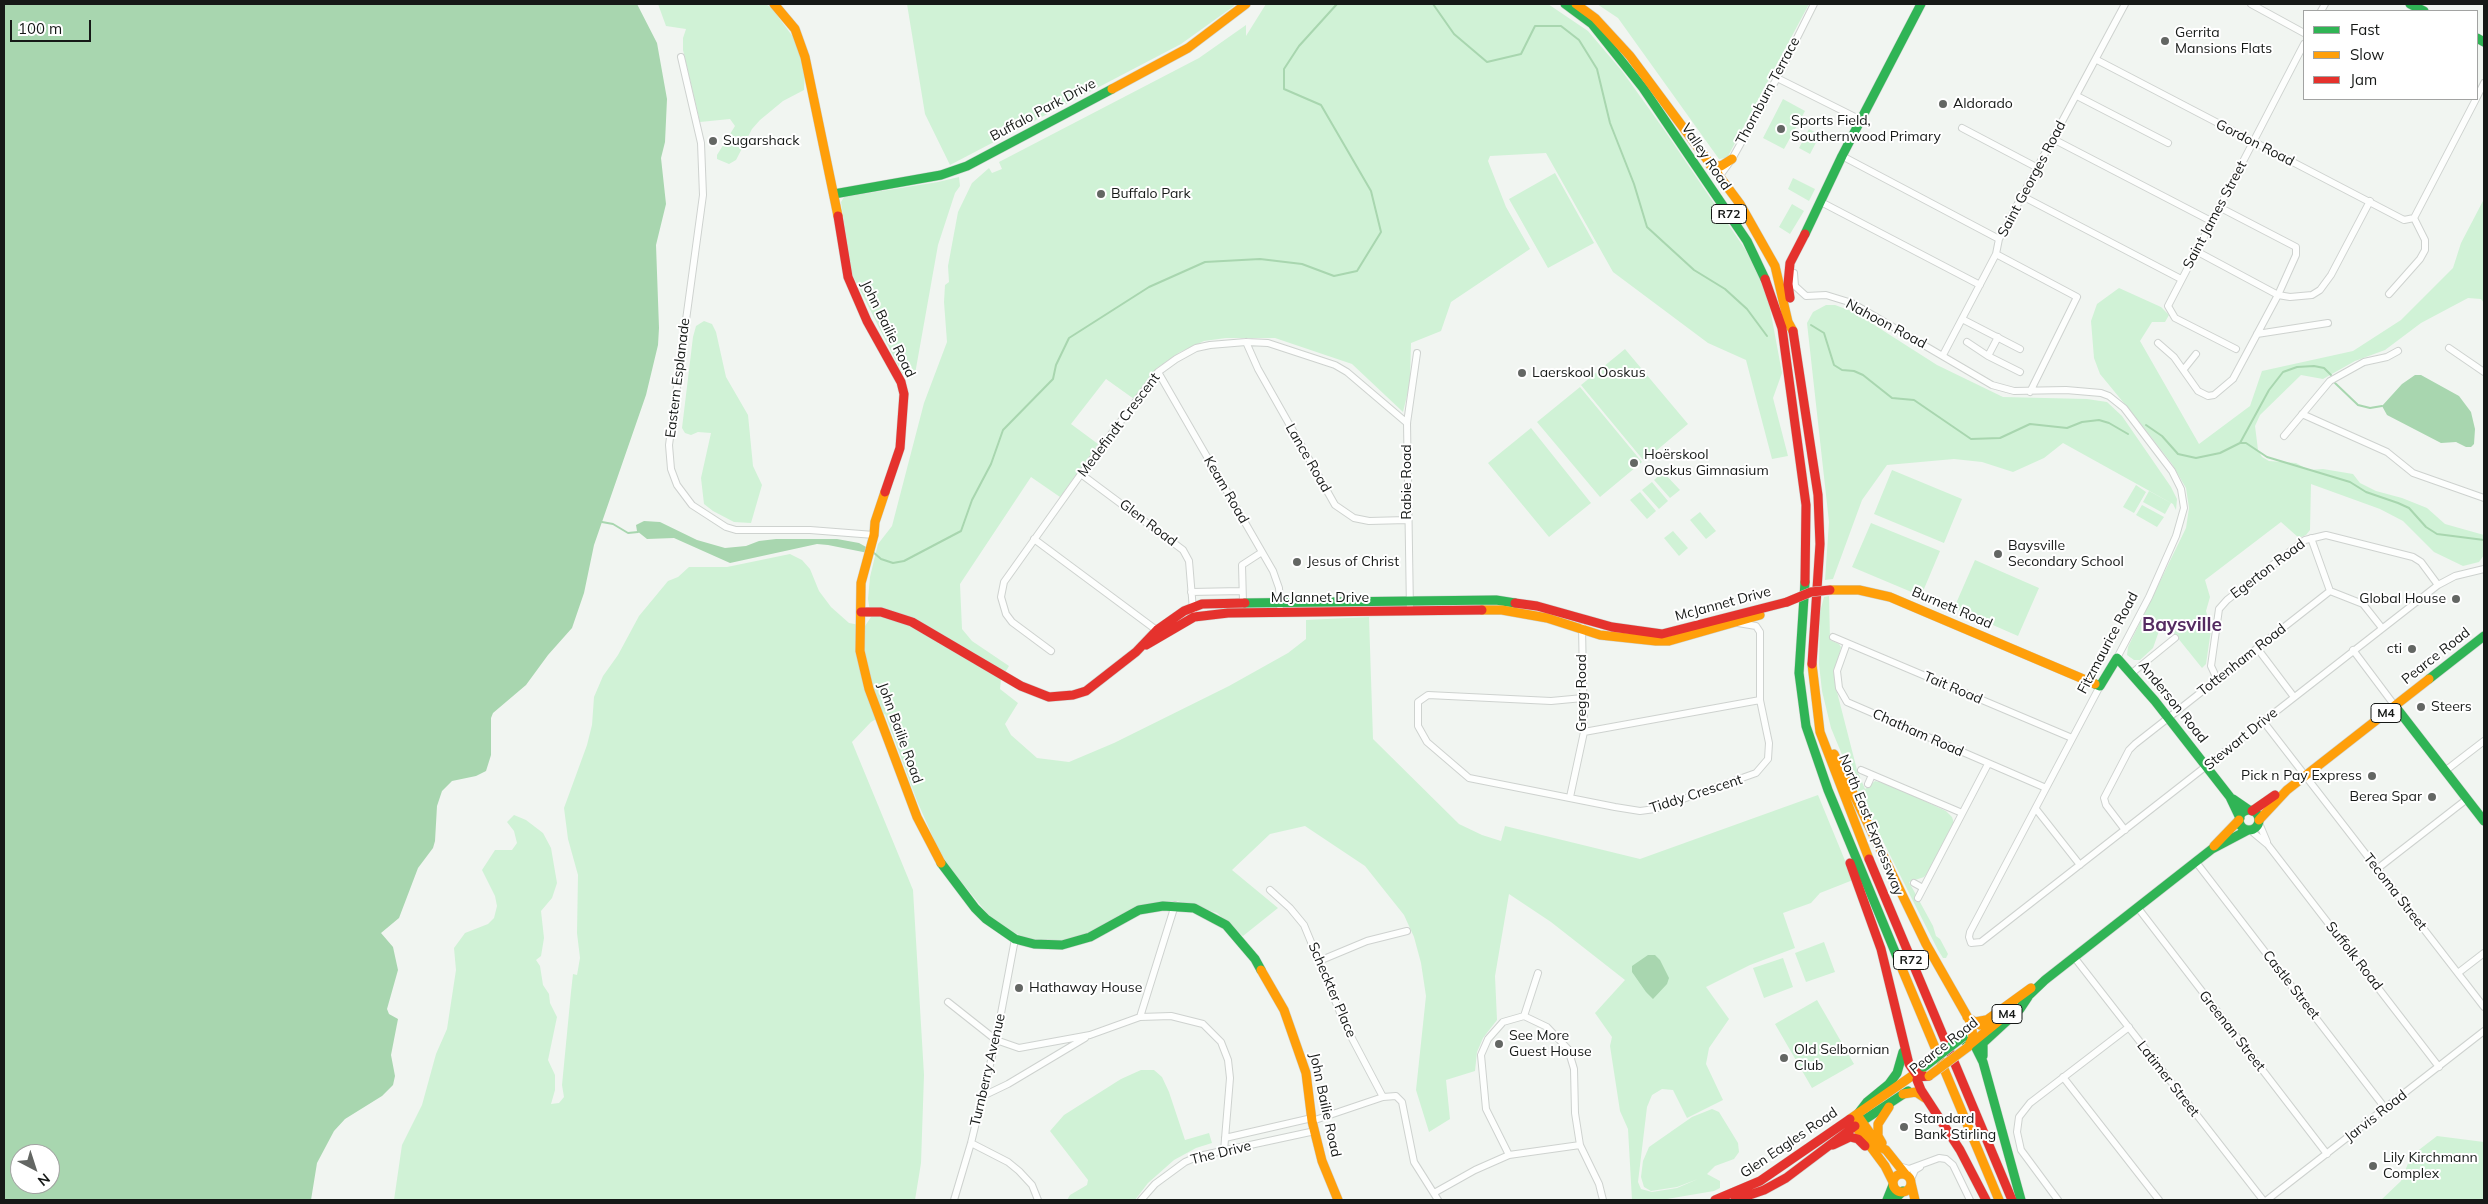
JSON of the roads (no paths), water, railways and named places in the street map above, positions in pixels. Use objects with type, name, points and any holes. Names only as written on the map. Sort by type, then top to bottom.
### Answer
[{"type":"main road","name":"John Bailie Road","points":[[774,4],[787,18],[800,39],[813,92],[825,162],[834,194],[848,277],[867,321],[901,382],[904,394],[900,448],[875,522],[873,538],[861,583],[861,612],[858,634],[860,652],[869,689],[916,817],[938,859],[975,908],[986,919],[1015,939],[1034,944],[1062,945],[1090,937],[1139,910],[1175,906],[1205,912],[1226,925],[1241,940],[1261,967],[1284,1010],[1306,1073],[1313,1123],[1322,1161],[1338,1200]]},
{"type":"main road","name":"Buffalo Park Drive","points":[[834,194],[941,175],[967,166],[1188,48],[1246,4]]},
{"type":"main road","name":"Valley Road","points":[[1565,4],[1592,24],[1622,60],[1740,229],[1761,270],[1782,328],[1801,469]]},
{"type":"main road","name":"Valley Road","points":[[1576,4],[1596,18],[1619,42],[1740,204],[1764,242],[1777,273],[1788,322],[1793,332],[1808,438]]},
{"type":"main road","points":[[1793,332],[1788,284],[1792,255],[1805,234],[1842,156],[1921,4]]},
{"type":"main road","points":[[2410,4],[2422,10]]},
{"type":"main road","points":[[1710,164],[1721,166],[1732,160]]},
{"type":"main road","points":[[1719,177],[1717,191],[1740,229]]},
{"type":"main road","name":"North East Expressway","points":[[1808,438],[1820,522],[1812,662],[1818,718],[1825,749],[2012,1200]]},
{"type":"main road","name":"North East Expressway","points":[[1801,469],[1806,505],[1807,545],[1800,617],[1799,682],[1806,726],[1828,790],[1999,1200]]},
{"type":"main road","name":"Burnett Road","points":[[1787,602],[1811,592],[1830,590],[1859,590],[1890,597],[2100,686]]},
{"type":"main road","name":"McJannet Drive","points":[[861,612],[881,612],[912,622],[1021,686],[1050,697],[1074,695],[1086,691],[1192,607],[1219,602],[1496,600],[1537,606],[1649,637]]},
{"type":"main road","name":"McJannet Drive","points":[[1160,632],[1194,617],[1220,613],[1502,610],[1546,618],[1600,635],[1649,637],[1752,617],[1787,602]]},
{"type":"main road","name":"McJannet Drive","points":[[1735,619],[1787,602]]},
{"type":"main road","name":"Pearce Road","points":[[1919,1074],[1922,1078],[1929,1076],[1968,1042],[2028,997],[2045,980],[2212,849],[2249,830],[2259,822],[2288,790],[2484,636]]},
{"type":"main road","name":"Anderson Road","points":[[2117,658],[2132,673],[2169,718],[2230,797]]},
{"type":"main road","name":"Fitzmaurice Road","points":[[2100,686],[2117,658]]},
{"type":"main road","points":[[2395,706],[2484,821]]},
{"type":"main road","points":[[1818,718],[1926,944],[1973,1030]]},
{"type":"main road","points":[[1828,790],[1827,802],[1865,899],[1881,949],[1906,1058],[1919,1074],[1930,1102],[1960,1150],[1986,1200]]},
{"type":"main road","name":"Pearce Road","points":[[2212,849],[2218,840],[2232,829],[2243,812],[2250,811],[2276,794],[2288,790]]},
{"type":"main road","points":[[2230,797],[2256,813],[2259,822]]},
{"type":"main road","points":[[2230,797],[2242,827],[2249,830]]},
{"type":"main road","name":"Pearce Road","points":[[1968,1042],[1973,1030],[2025,990],[2045,980]]},
{"type":"main road","points":[[2021,1200],[1983,1062],[1983,1042],[2020,1009],[2028,997]]},
{"type":"main road","points":[[1967,1017],[1975,1022],[1986,1020]]},
{"type":"main road","points":[[1856,1120],[1867,1102],[1889,1084],[1897,1073],[1902,1060],[1903,1041]]},
{"type":"main road","points":[[1968,1042],[1983,1062]]},
{"type":"main road","name":"Pearce Road","points":[[1856,1120],[1919,1074],[1954,1044],[1968,1042]]},
{"type":"main road","name":"Pearce Road","points":[[1856,1120],[1901,1096],[1919,1074]]},
{"type":"main road","points":[[1915,1200],[1909,1180],[1886,1150],[1878,1136],[1878,1124],[1883,1113],[1901,1096],[1916,1092],[1930,1102]]},
{"type":"main road","points":[[1856,1120],[1880,1147],[1886,1150]]},
{"type":"main road","points":[[1856,1120],[1885,1166],[1898,1192]]},
{"type":"main road","name":"Glen Eagles Road","points":[[1735,1200],[1778,1183],[1833,1145],[1856,1120]]},
{"type":"main road","name":"Glen Eagles Road","points":[[1715,1200],[1760,1182],[1856,1120]]},
{"type":"main road","points":[[1833,1145],[1844,1138],[1854,1137],[1862,1143],[1876,1160],[1885,1166]]},
{"type":"main road","points":[[1898,1192],[1898,1174],[1909,1180]]},
{"type":"main road","points":[[1887,1200],[1898,1192],[1907,1190],[1909,1180]]},
{"type":"street","name":"Thornburn Terrace","points":[[1719,177],[1732,160],[1777,78],[1814,4]]},
{"type":"street","name":"Saint Georges Road","points":[[1943,355],[1996,254],[1999,239],[2097,60],[2125,4]]},
{"type":"street","points":[[2251,4],[2303,32]]},
{"type":"street","name":"Saint James Street","points":[[2236,349],[2175,318],[2168,306],[2303,46]]},
{"type":"street","name":"Eastern Esplanade","points":[[681,57],[701,143],[703,195],[669,445],[671,469],[677,485],[692,505],[726,528],[742,530],[810,530],[873,538]]},
{"type":"street","name":"Gordon Road","points":[[2097,60],[2404,220],[2414,218]]},
{"type":"street","points":[[1777,78],[1861,120]]},
{"type":"street","points":[[2478,94],[2484,83]]},
{"type":"street","points":[[2077,96],[2168,143]]},
{"type":"street","points":[[2389,294],[2420,259],[2425,250],[2425,240],[2414,218],[2475,100]]},
{"type":"street","points":[[1962,128],[2038,168]]},
{"type":"street","points":[[2053,139],[2211,221]]},
{"type":"street","points":[[1842,156],[1999,239]]},
{"type":"street","points":[[2022,196],[2181,279]]},
{"type":"street","points":[[2196,251],[2278,295],[2299,297],[2312,295],[2320,290],[2332,275],[2370,201]]},
{"type":"street","points":[[1821,202],[1980,285]]},
{"type":"street","points":[[2158,343],[2184,370],[2198,391],[2208,396],[2214,395],[2233,380],[2278,295],[2296,255],[2296,247],[2219,206]]},
{"type":"street","name":"Nahoon Road","points":[[1805,234],[1796,260],[1795,286],[1806,296],[1826,295],[1852,303],[1943,355]]},
{"type":"street","points":[[1943,355],[1992,385],[2014,391],[2030,392],[2076,300],[2076,295],[1996,254]]},
{"type":"street","points":[[1962,319],[2020,349]]},
{"type":"street","points":[[2257,334],[2328,323]]},
{"type":"street","points":[[1988,356],[1998,337]]},
{"type":"street","name":"Medefindt Crescent","points":[[1051,651],[1012,622],[1006,614],[1001,598],[1004,582],[1158,372],[1196,348],[1246,342],[1268,343],[1335,365],[1347,372],[1407,423]]},
{"type":"street","name":"Lance Road","points":[[1246,342],[1258,369],[1335,505],[1354,518],[1369,521],[1408,520]]},
{"type":"street","points":[[1966,342],[1988,356],[2020,372]]},
{"type":"street","points":[[2449,348],[2484,372]]},
{"type":"street","points":[[2284,436],[2330,381],[2364,362],[2387,357],[2398,351]]},
{"type":"street","name":"Rabie Road","points":[[1410,611],[1407,423],[1417,353]]},
{"type":"street","points":[[2184,370],[2196,354]]},
{"type":"street","name":"Keam Road","points":[[1158,372],[1277,579],[1280,612]]},
{"type":"street","name":"Fitzmaurice Road","points":[[2030,392],[2081,391],[2109,396],[2124,408],[2172,471],[2181,489],[2184,508],[2176,536],[2145,605],[2117,658]]},
{"type":"street","points":[[2302,414],[2387,452],[2413,473],[2484,498]]},
{"type":"street","name":"Glen Road","points":[[1082,474],[1183,550],[1189,561],[1194,617]]},
{"type":"street","name":"Egerton Road","points":[[2217,679],[2212,673],[2211,666],[2219,609],[2226,600],[2297,545],[2311,538],[2326,535],[2414,557],[2421,562],[2438,585]]},
{"type":"street","points":[[2311,538],[2330,591],[2363,604],[2382,628]]},
{"type":"street","points":[[1034,539],[1160,632]]},
{"type":"street","points":[[1243,602],[1242,565],[1262,552]]},
{"type":"street","name":"Stewart Drive","points":[[2005,923],[2438,585],[2455,576],[2484,569]]},
{"type":"street","points":[[1192,592],[1242,591]]},
{"type":"street","name":"Tottenham Road","points":[[2125,830],[2106,805],[2104,798],[2129,750],[2330,591]]},
{"type":"street","name":"Gregg Road","points":[[1570,797],[1584,732],[1582,618]]},
{"type":"street","name":"Tiddy Crescent","points":[[1583,698],[1551,701],[1428,695],[1422,697],[1417,705],[1418,726],[1422,737],[1464,776],[1640,811],[1655,809],[1756,774],[1768,760],[1770,752],[1760,700],[1760,632],[1756,626],[1735,619]]},
{"type":"street","name":"Tait Road","points":[[1833,637],[2072,738]]},
{"type":"street","points":[[2132,673],[2176,638]]},
{"type":"street","name":"Chatham Road","points":[[1847,643],[1837,671],[1839,688],[1847,702],[2046,788]]},
{"type":"street","points":[[2257,648],[2294,697]]},
{"type":"street","points":[[2353,650],[2395,706]]},
{"type":"street","name":"Fitzmaurice Road","points":[[2005,923],[1981,942],[1974,944],[1969,941],[1970,932],[2100,686]]},
{"type":"street","points":[[1584,732],[1760,700]]},
{"type":"street","name":"Tecoma Street","points":[[2263,721],[2484,1007]]},
{"type":"street","points":[[2445,771],[2484,741]]},
{"type":"street","points":[[1918,898],[1988,764]]},
{"type":"street","points":[[1861,770],[1962,813]]},
{"type":"street","points":[[1868,784],[1872,774]]},
{"type":"street","points":[[2377,869],[2467,799]]},
{"type":"street","points":[[2036,808],[2080,865]]},
{"type":"street","name":"Suffolk Road","points":[[2259,822],[2268,846]]},
{"type":"street","name":"Suffolk Road","points":[[2249,830],[2268,846],[2439,1067]]},
{"type":"street","name":"Castle Street","points":[[2196,862],[2386,1108]]},
{"type":"street","points":[[1914,883],[1923,888]]},
{"type":"street","name":"Scheckter Place","points":[[1270,890],[1298,917],[1319,961],[1346,1027],[1383,1097]]},
{"type":"street","points":[[1140,1017],[1175,906]]},
{"type":"street","name":"Greenan Street","points":[[2138,908],[2327,1154]]},
{"type":"street","points":[[1319,961],[1367,940],[1407,931]]},
{"type":"street","name":"Turnberry Avenue","points":[[954,1200],[983,1096],[996,1040],[1015,939]]},
{"type":"street","points":[[2458,973],[2484,953]]},
{"type":"street","name":"Latimer Street","points":[[2074,957],[2263,1200]]},
{"type":"street","points":[[1524,1016],[1538,973]]},
{"type":"street","points":[[948,1002],[996,1040],[1013,1047],[1026,1048],[1090,1035],[1140,1017],[1171,1016],[1203,1024],[1221,1042],[1228,1060],[1230,1078],[1224,1151]]},
{"type":"street","points":[[1509,1155],[1486,1109],[1481,1055],[1488,1039],[1503,1022],[1524,1016],[1547,1027],[1568,1049],[1574,1069],[1575,1113],[1580,1145],[1599,1184],[1603,1200]]},
{"type":"street","points":[[2058,1200],[2025,1157],[2019,1144],[2017,1123],[2022,1112],[2030,1103],[2128,1027]]},
{"type":"street","name":"Jarvis Road","points":[[2267,1200],[2484,1032]]},
{"type":"street","points":[[983,1096],[1008,1084],[1090,1035]]},
{"type":"street","points":[[2064,1077],[2159,1200]]},
{"type":"street","points":[[1313,1123],[1383,1097],[1393,1096],[1402,1102],[1414,1162],[1438,1200]]},
{"type":"street","name":"The Drive","points":[[1225,1138],[1313,1123]]},
{"type":"street","name":"The Drive","points":[[1141,1200],[1155,1184],[1185,1162],[1313,1123]]},
{"type":"street","points":[[971,1143],[1008,1162],[1020,1171],[1032,1185],[1038,1200]]},
{"type":"street","points":[[1434,1193],[1475,1170],[1509,1155],[1580,1145]]},
{"type":"street","points":[[1898,1165],[1909,1169],[1939,1158],[1951,1162],[1970,1200]]},
{"type":"street","points":[[1909,1180],[1915,1170],[1925,1163]]},
{"type":"waterway","points":[[873,552],[881,559],[893,563],[904,561],[961,531],[972,500],[991,464],[1003,430],[1053,379],[1056,365],[1069,338],[1149,287],[1205,262],[1260,259],[1302,264],[1334,276],[1357,271],[1381,232],[1371,191],[1321,105],[1284,89],[1284,69],[1299,46],[1337,4]]},
{"type":"waterway","points":[[1433,4],[1454,34],[1487,62],[1521,54],[1535,26],[1561,26],[1579,40],[1597,69],[1610,123],[1634,184],[1647,227],[1694,270],[1725,289],[1747,309],[1767,336]]},
{"type":"waterway","points":[[1811,325],[1824,333],[1834,365],[1842,370],[1854,371],[1863,375],[1892,398],[1914,400],[1971,439],[2000,438],[2030,424],[2067,428],[2082,422],[2099,420],[2109,423],[2128,434]]},
{"type":"waterway","points":[[2146,425],[2162,436],[2178,454],[2196,458],[2220,453],[2240,443],[2269,390],[2283,372],[2297,367],[2314,366],[2324,368],[2331,375]]},
{"type":"waterway","points":[[2335,383],[2358,405],[2370,408],[2382,406]]},
{"type":"waterway","points":[[2240,443],[2246,443],[2267,457],[2350,482],[2366,492],[2409,508],[2426,527],[2437,534],[2484,540]]},
{"type":"waterway","points":[[602,522],[613,524],[628,533],[638,532]]},
{"type":"place","name":"Gerrita Mansions Flats","points":[[2165,41]]},
{"type":"place","name":"Aldorado","points":[[1943,104]]},
{"type":"place","name":"Sports Field, Southernwood Primary","points":[[1781,129]]},
{"type":"place","name":"Sugarshack","points":[[713,141]]},
{"type":"place","name":"Buffalo Park","points":[[1101,194]]},
{"type":"place","name":"Laerskool Ooskus","points":[[1522,373]]},
{"type":"place","name":"Hoërskool Ooskus Gimnasium","points":[[1634,463]]},
{"type":"place","name":"Baysville Secondary School","points":[[1998,554]]},
{"type":"place","name":"Jesus of Christ","points":[[1297,562]]},
{"type":"place","name":"Global House","points":[[2456,599]]},
{"type":"place","name":"cti","points":[[2412,649]]},
{"type":"place","name":"Steers","points":[[2421,707]]},
{"type":"place","name":"Pick n Pay Express","points":[[2372,776]]},
{"type":"place","name":"Berea Spar","points":[[2432,797]]},
{"type":"place","name":"Hathaway House","points":[[1019,988]]},
{"type":"place","name":"See More Guest House","points":[[1499,1044]]},
{"type":"place","name":"Old Selbornian Club","points":[[1784,1058]]},
{"type":"place","name":"Standard Bank Stirling","points":[[1904,1127]]},
{"type":"place","name":"Lily Kirchmann Complex","points":[[2373,1166]]},
{"type":"district","name":"Baysville","points":[[2182,625]]}]
